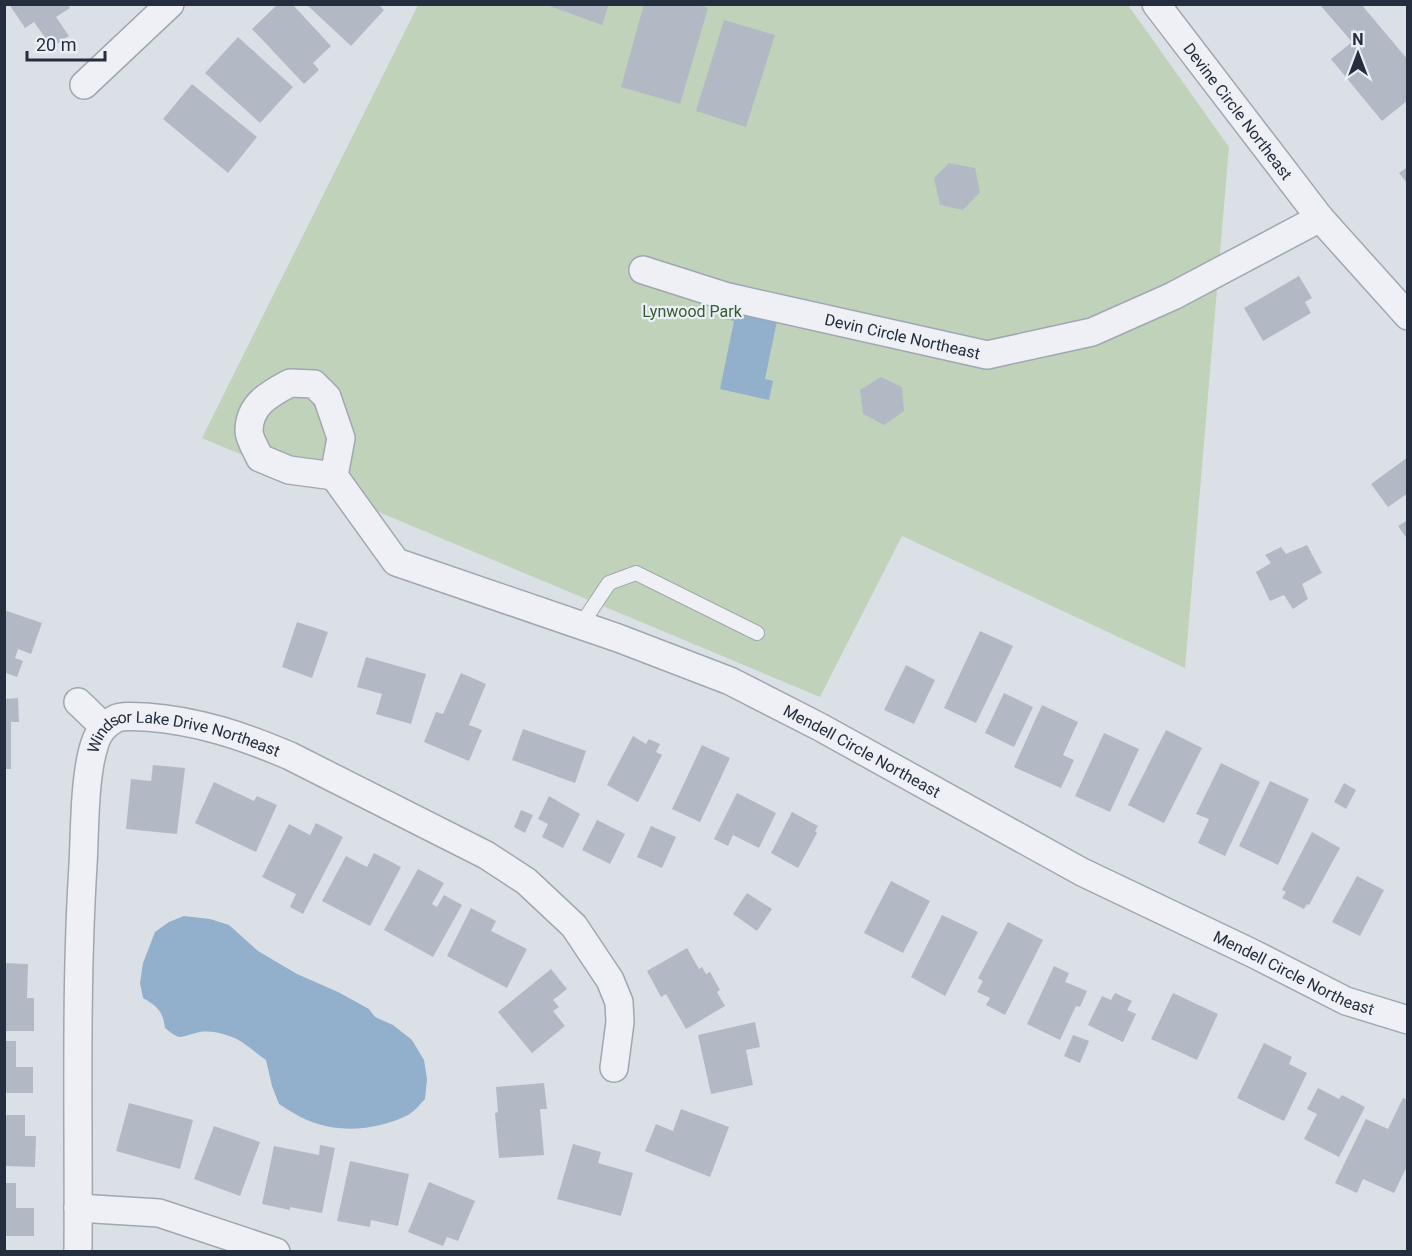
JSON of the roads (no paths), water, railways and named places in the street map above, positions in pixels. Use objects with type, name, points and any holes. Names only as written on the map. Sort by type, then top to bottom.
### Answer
[{"type":"street","points":[[84,86],[170,4]]},
{"type":"street","name":"Devine Circle Northeast","points":[[1156,4],[1320,218],[1407,316]]},
{"type":"street","name":"Devin Circle Northeast","points":[[643,270],[728,297],[987,355],[1092,332],[1173,296],[1320,218]]},
{"type":"street","name":"Mendell Circle Northeast","points":[[334,476],[396,562],[581,625],[730,681],[820,727],[1082,872],[1347,1001],[1407,1020]]},
{"type":"street","points":[[78,702],[104,727]]},
{"type":"street","name":"Windsor Lake Drive Northeast","points":[[78,1251],[77,997],[90,761],[95,740],[104,727],[117,718],[169,719],[230,732],[311,767],[486,855],[526,881],[574,926],[610,980],[619,1002],[620,1023],[614,1068]]},
{"type":"street","points":[[78,1208],[159,1213],[276,1251]]},
{"type":"lane","points":[[581,625],[609,583],[636,573],[757,633]]},
{"type":"water","points":[[729,301],[779,311],[765,379],[773,381],[769,400],[720,389],[734,321],[725,319]]},
{"type":"water","points":[[184,916],[210,919],[229,925],[258,951],[297,974],[338,992],[369,1009],[375,1017],[393,1025],[412,1040],[424,1060],[427,1079],[425,1099],[408,1115],[384,1124],[345,1129],[319,1124],[300,1117],[279,1104],[266,1060],[239,1040],[212,1032],[200,1032],[180,1037],[170,1032],[165,1028],[163,1017],[158,1010],[143,998],[140,983],[143,963],[155,932],[169,922]]},
{"type":"park label","name":"Lynwood Park","points":[[692,311]]}]
